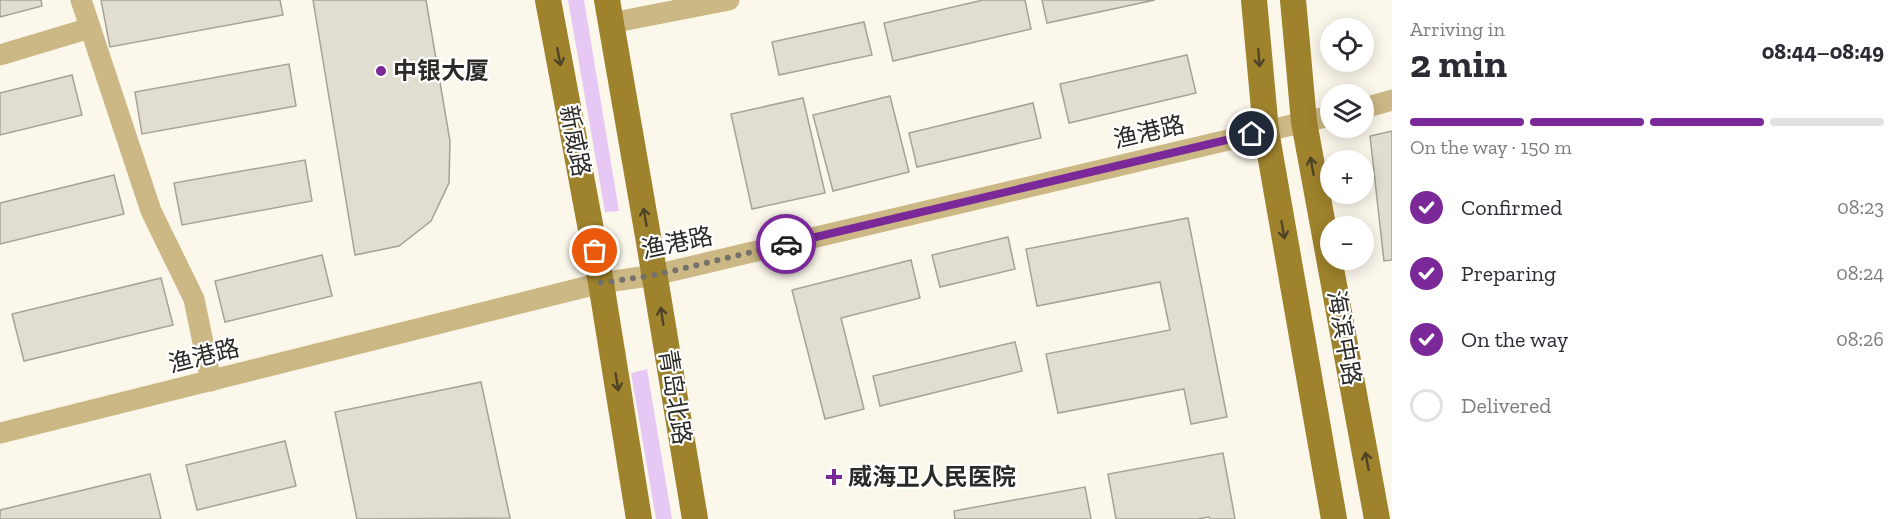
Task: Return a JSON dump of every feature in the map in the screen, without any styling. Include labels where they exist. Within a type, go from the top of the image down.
[{"type":"main road","name":"新威路","points":[[548,0],[601,283]]},
{"type":"main road","name":"海滨中路","points":[[1254,0],[1266,131],[1334,519]]},
{"type":"main road","name":"海滨中路","points":[[1293,0],[1304,122],[1377,519]]},
{"type":"main road","points":[[609,11],[655,275]]},
{"type":"main road","name":"青岛北路","points":[[655,275],[695,519]]},
{"type":"main road","points":[[601,283],[639,519]]},
{"type":"street","points":[[81,0],[151,211],[194,299],[211,381]]},
{"type":"street","points":[[609,11],[729,0]]},
{"type":"street","points":[[0,55],[90,28]]},
{"type":"street","points":[[1374,105],[1392,100]]},
{"type":"street","name":"渔港路","points":[[0,433],[601,283],[655,275],[1320,118]]},
{"type":"shaded area","points":[[568,0],[584,0],[619,211],[605,212]]},
{"type":"shaded area","points":[[647,369],[672,519],[656,519],[631,373]]},
{"type":"building","points":[[0,0],[41,0],[42,6],[0,17]]},
{"type":"building","points":[[101,0],[280,0],[283,15],[110,47]]},
{"type":"building","name":"中银大厦","points":[[313,0],[426,0],[450,141],[449,183],[431,221],[399,246],[355,255]]},
{"type":"building","points":[[983,0],[1025,0],[1031,29],[893,61],[884,23]]},
{"type":"building","points":[[1042,0],[1155,0],[1047,23]]},
{"type":"building","points":[[864,22],[872,55],[779,75],[772,42]]},
{"type":"building","points":[[1187,55],[1196,93],[1069,123],[1060,84]]},
{"type":"building","points":[[289,64],[296,106],[142,134],[135,92]]},
{"type":"building","points":[[72,75],[82,115],[0,135],[0,93]]},
{"type":"building","points":[[890,96],[909,172],[833,191],[813,115]]},
{"type":"building","points":[[803,98],[825,193],[752,209],[731,114]]},
{"type":"building","points":[[1033,103],[1041,138],[917,167],[909,133]]},
{"type":"building","points":[[1392,131],[1392,260],[1384,261],[1374,172],[1374,150],[1372,150],[1370,138],[1374,138],[1374,135]]},
{"type":"building","points":[[305,160],[312,201],[182,225],[174,183]]},
{"type":"building","points":[[114,175],[124,214],[0,244],[0,203]]},
{"type":"building","points":[[1188,218],[1227,417],[1191,424],[1184,389],[1058,413],[1046,354],[1170,330],[1160,282],[1037,306],[1026,249]]},
{"type":"building","points":[[1008,237],[1015,269],[940,287],[932,255]]},
{"type":"building","points":[[322,255],[332,296],[225,322],[215,281]]},
{"type":"building","points":[[911,260],[920,298],[841,318],[864,409],[825,419],[792,290]]},
{"type":"building","points":[[161,278],[173,325],[24,361],[12,314]]},
{"type":"building","points":[[1015,342],[1022,371],[880,406],[873,376]]},
{"type":"building","points":[[481,382],[510,518],[357,519],[335,412]]},
{"type":"building","points":[[285,441],[296,486],[197,510],[186,465]]},
{"type":"building","points":[[1223,453],[1235,519],[1210,519],[1209,517],[1116,519],[1108,474]]},
{"type":"building","points":[[150,474],[161,519],[0,519],[0,510]]},
{"type":"building","points":[[1085,487],[1091,519],[955,519],[954,511]]},
{"type":"way so far","points":[[595,251],[601,283],[655,275],[786,244]]},
{"type":"place","name":"中银大厦","points":[[381,71]]},
{"type":"place","name":"威海卫人民医院","points":[[834,477]]},
{"type":"route","points":[[786,244],[1252,134]]}]
